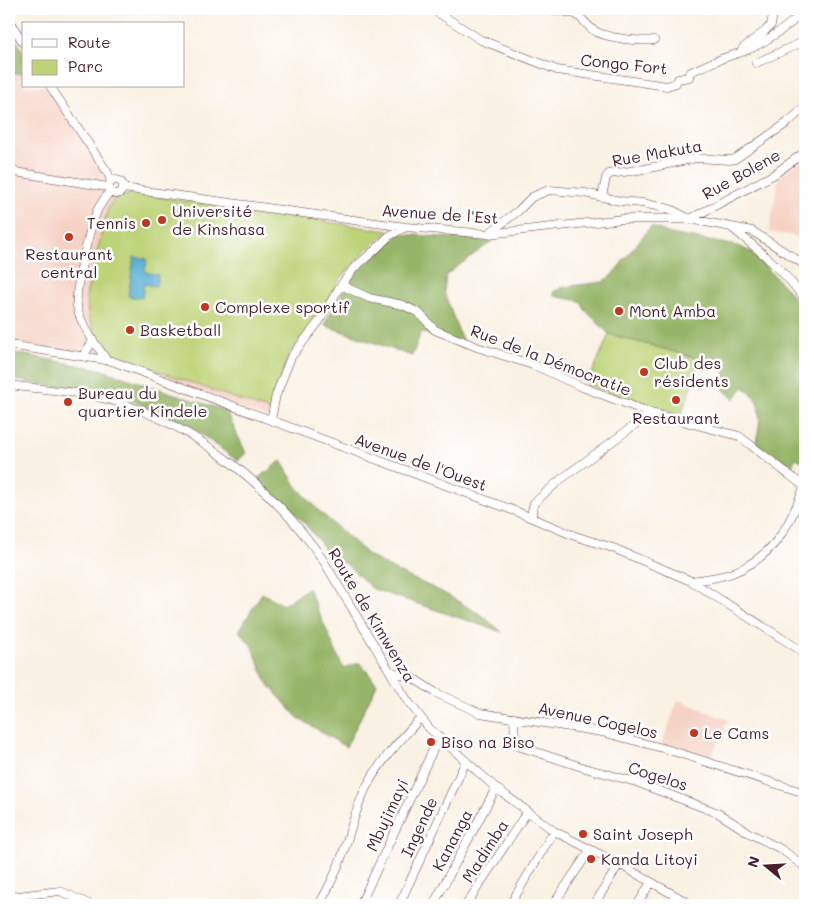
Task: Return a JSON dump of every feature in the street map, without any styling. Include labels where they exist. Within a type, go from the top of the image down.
[{"type":"street","name":"Congo Fort","points":[[432,9],[481,40],[558,70],[667,86],[676,83],[678,79],[689,77],[689,73],[698,68],[740,52],[790,25],[805,11]]},
{"type":"street","points":[[548,9],[574,14],[595,31],[607,35],[637,41],[654,40]]},
{"type":"street","points":[[740,52],[741,49],[771,25],[774,9]]},
{"type":"street","points":[[9,20],[22,41]]},
{"type":"street","points":[[756,63],[805,41]]},
{"type":"street","points":[[51,88],[108,173],[110,186],[97,211],[86,248],[78,286],[78,310],[93,341],[107,360]]},
{"type":"street","name":"Rue Makuta","points":[[602,196],[606,178],[610,174],[696,158],[735,159],[787,123],[805,107]]},
{"type":"street","name":"Rue Bolene","points":[[690,219],[774,175],[805,152]]},
{"type":"street","points":[[9,171],[110,186]]},
{"type":"street","name":"Avenue de l'Est","points":[[119,180],[123,188],[118,194],[114,194],[110,186],[119,180]]},
{"type":"street","name":"Avenue de l'Est","points":[[123,188],[406,227],[488,234],[623,219],[690,219],[755,232],[805,265]]},
{"type":"street","points":[[488,234],[532,197],[549,190],[642,203],[670,209],[690,219]]},
{"type":"street","points":[[730,226],[766,256],[802,292],[805,300]]},
{"type":"street","points":[[271,420],[276,395],[289,359],[318,323],[340,285],[362,259],[374,251],[389,236],[406,227]]},
{"type":"street","name":"Rue de la Démocratie","points":[[340,285],[369,298],[403,304],[419,312],[435,330],[477,347],[536,366],[582,388],[651,412],[739,436],[805,486]]},
{"type":"street","points":[[83,356],[93,341]]},
{"type":"street","name":"Avenue de l'Ouest","points":[[9,345],[107,360],[153,375],[575,536],[613,548],[691,581],[805,653]]},
{"type":"street","name":"Route de Kimwenza","points":[[9,385],[68,392],[115,401],[160,419],[197,439],[223,458],[275,502],[308,538],[324,560],[420,718],[439,737],[496,788],[554,831],[619,864],[688,904]]},
{"type":"street","points":[[532,518],[534,503],[560,480],[651,412]]},
{"type":"street","points":[[691,581],[732,573],[754,562],[772,547],[787,527],[798,506],[805,486]]},
{"type":"street","name":"Avenue Cogelos","points":[[390,671],[413,678],[436,693],[480,713],[602,732],[666,749],[805,793]]},
{"type":"street","points":[[319,905],[329,888],[343,853],[352,822],[368,784],[380,765],[420,718]]},
{"type":"street","name":"Cogelos","points":[[514,718],[515,741],[518,746],[529,751],[636,782],[718,813],[749,833],[781,849],[805,867]]},
{"type":"street","name":"Mbujimayi","points":[[360,905],[439,737]]},
{"type":"street","name":"Ingende","points":[[398,905],[466,761]]},
{"type":"street","name":"Kananga","points":[[433,905],[496,788]]},
{"type":"street","name":"Madimba","points":[[466,905],[527,812]]},
{"type":"street","points":[[510,905],[554,831]]},
{"type":"street","points":[[553,905],[590,850]]},
{"type":"street","points":[[594,905],[619,864]]},
{"type":"street","points":[[637,905],[651,882]]},
{"type":"street","points":[[9,897],[60,891],[88,904]]},
{"type":"shaded area","name":"Complexe sportif","points":[[9,30],[22,49],[22,88],[47,88],[105,173],[105,184],[109,193],[115,197],[132,193],[158,196],[389,231],[361,255],[340,279],[316,321],[289,353],[268,418],[111,359],[9,342]]},
{"type":"shaded area","points":[[805,159],[805,238],[769,232],[779,176]]},
{"type":"shaded area","name":"Le Cams","points":[[678,700],[728,720],[710,760],[661,746]]},
{"type":"green space","points":[[9,30],[22,49],[22,74],[9,72]]},
{"type":"green space","name":"Complexe sportif","points":[[132,193],[389,231],[361,255],[340,279],[316,321],[289,353],[270,411],[111,354],[99,341],[89,319],[86,296],[108,208],[115,197]]},
{"type":"green space","points":[[651,226],[670,234],[738,246],[751,252],[788,290],[805,315],[805,462],[795,458],[790,474],[754,447],[759,422],[759,410],[755,398],[743,387],[734,399],[723,389],[726,378],[723,368],[700,359],[609,334],[586,311],[580,301],[554,296],[553,292],[564,287],[603,282],[613,274]]},
{"type":"green space","points":[[400,234],[492,241],[446,275],[444,292],[465,348],[421,332],[412,356],[324,325],[355,274]]},
{"type":"green space","name":"Club des résidents","points":[[609,334],[700,359],[681,416],[587,385]]},
{"type":"green space","points":[[9,352],[99,369],[226,411],[246,453],[238,461],[191,427],[128,399],[9,379]]},
{"type":"green space","points":[[281,461],[297,487],[318,510],[368,555],[396,571],[442,592],[483,616],[502,632],[373,589],[344,562],[332,567],[323,546],[302,520],[257,479]]},
{"type":"green space","points":[[308,588],[343,668],[360,663],[377,684],[346,747],[297,717],[267,683],[252,646],[239,631],[262,593],[283,605]]},
{"type":"water","points":[[134,257],[147,259],[145,272],[158,275],[156,286],[144,284],[142,298],[128,296]]},
{"type":"place","name":"Université de Kinshasa","points":[[162,220]]},
{"type":"place","name":"Tennis","points":[[146,223]]},
{"type":"place","name":"Restaurant central","points":[[69,237]]},
{"type":"place","name":"Complexe sportif","points":[[205,307]]},
{"type":"place","name":"Mont Amba","points":[[619,311]]},
{"type":"place","name":"Basketball","points":[[130,330]]},
{"type":"place","name":"Club des résidents","points":[[644,372]]},
{"type":"place","name":"Restaurant","points":[[676,400]]},
{"type":"place","name":"Bureau du quartier Kindele","points":[[68,402]]},
{"type":"place","name":"Le Cams","points":[[694,733]]},
{"type":"place","name":"Biso na Biso","points":[[431,742]]},
{"type":"place","name":"Saint Joseph","points":[[583,834]]},
{"type":"place","name":"Kanda Litoyi","points":[[591,859]]}]
